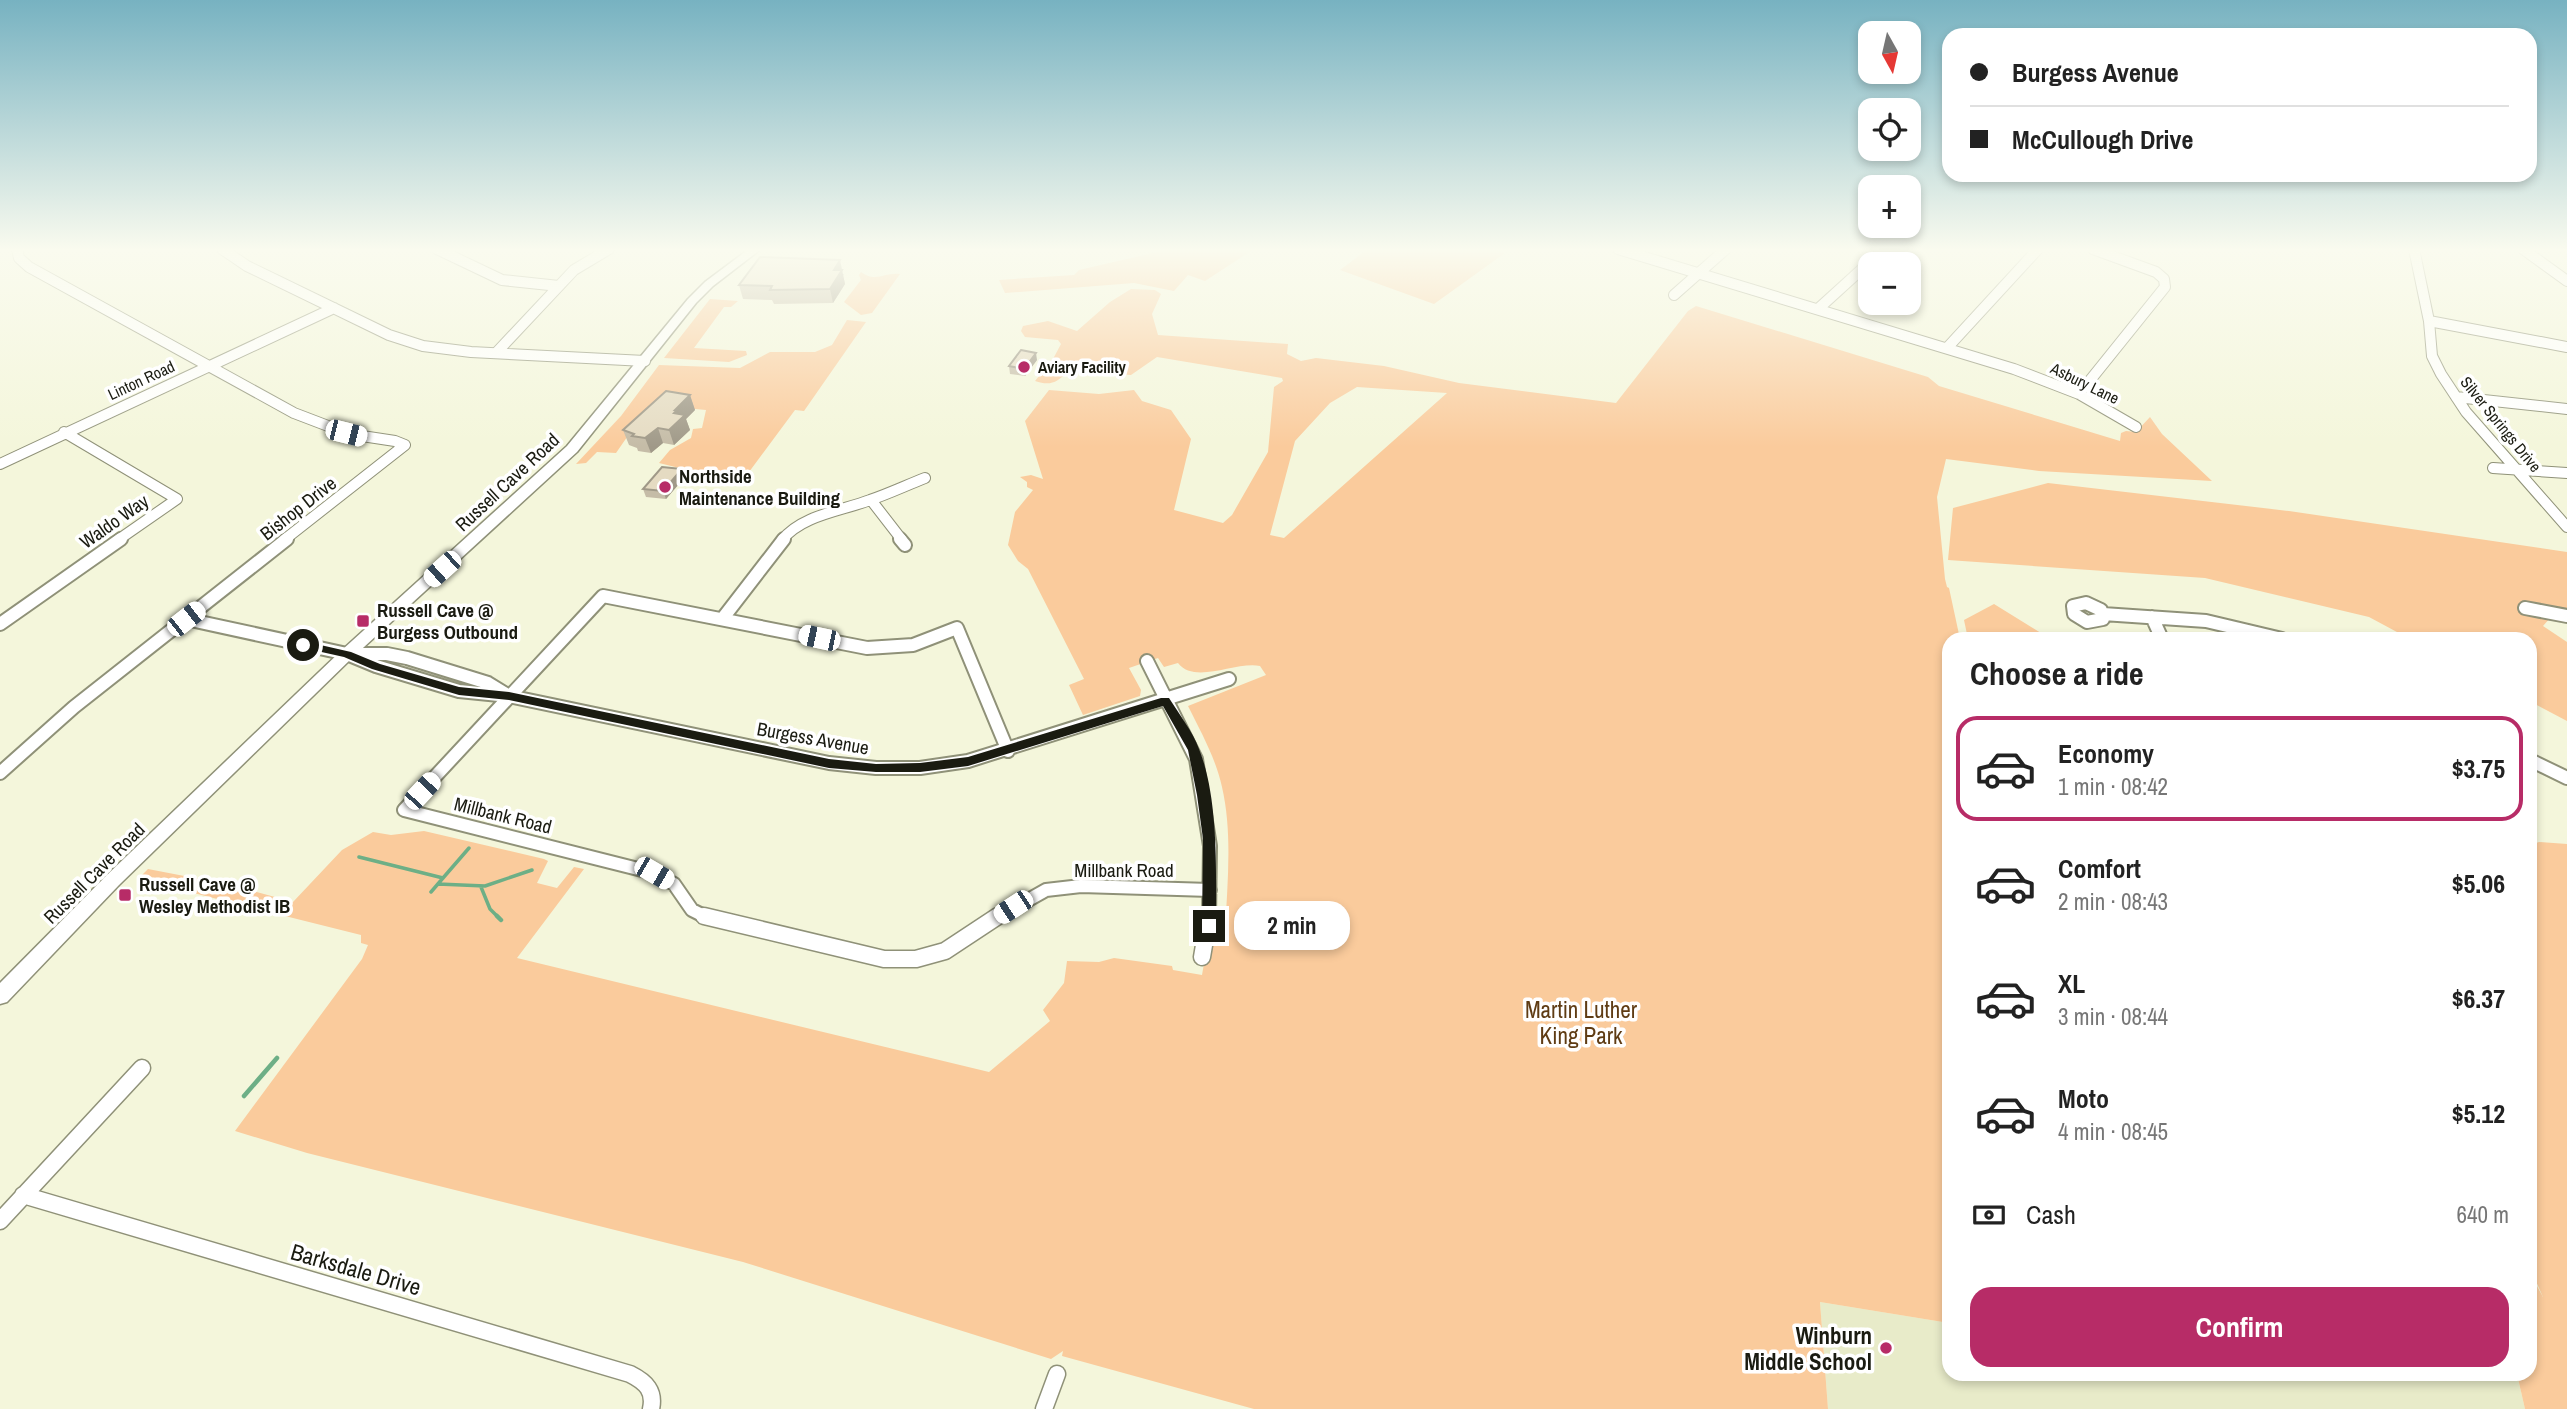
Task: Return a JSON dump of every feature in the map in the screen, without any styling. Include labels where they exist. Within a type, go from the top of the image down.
[{"type":"main road","name":"Russell Cave Road","points":[[0,996],[113,880],[347,654],[572,449],[682,315]]},
{"type":"street","name":"Bishop Drive","points":[[0,773],[74,707],[405,445],[400,441],[360,436],[320,425],[117,315]]},
{"type":"street","name":"Linton Road","points":[[0,464],[319,315]]},
{"type":"street","points":[[348,315],[389,335],[446,350],[645,361]]},
{"type":"street","points":[[496,353],[532,315]]},
{"type":"street","name":"Asbury Lane","points":[[1837,315],[2014,369],[2079,394],[2136,426]]},
{"type":"street","points":[[1947,348],[1978,315]]},
{"type":"street","points":[[2079,394],[2143,315]]},
{"type":"street","name":"Silver Springs Drive","points":[[2428,315],[2432,356],[2456,397],[2567,526]]},
{"type":"street","points":[[2429,321],[2567,347]]},
{"type":"street","points":[[2456,397],[2567,409]]},
{"type":"street","name":"Waldo Way","points":[[0,624],[177,499],[64,432]]},
{"type":"street","points":[[2493,468],[2567,473]]},
{"type":"street","points":[[723,618],[788,533],[810,520],[871,500],[925,478]]},
{"type":"street","points":[[871,500],[905,545]]},
{"type":"street","name":"Millbank Road","points":[[1008,751],[957,628],[913,645],[867,648],[603,596],[404,810],[654,873],[674,884],[692,910],[709,919],[884,959],[916,959],[945,951],[1013,907],[1046,891],[1081,886],[1210,890]]},
{"type":"street","points":[[2525,607],[2567,616]]},
{"type":"street","points":[[2103,614],[2226,624],[2256,632]]},
{"type":"street","points":[[2152,617],[2159,632]]},
{"type":"street","name":"Burgess Avenue","points":[[186,619],[347,654],[376,666],[459,691],[509,696],[829,763],[876,768],[920,768],[968,761],[1008,751],[1229,679]]},
{"type":"street","points":[[1147,662],[1165,701],[1194,750],[1209,839],[1209,926],[1202,957]]},
{"type":"street","points":[[2537,763],[2567,778]]},
{"type":"street","points":[[0,1221],[142,1068]]},
{"type":"street","name":"Barksdale Drive","points":[[23,1195],[630,1374],[649,1386],[653,1393],[651,1409]]},
{"type":"street","points":[[1044,1409],[1057,1374]]},
{"type":"shaded area","name":"Winburn Middle School","points":[[1820,1302],[1942,1322],[1942,1381],[2519,1381],[2525,1409],[1828,1409]]},
{"type":"green space","points":[[698,315],[718,315],[694,348],[746,351],[747,355],[729,362],[664,358]]},
{"type":"green space","name":"Martin Luther King Park","points":[[1095,315],[1152,315],[1158,335],[1288,344],[1287,354],[1301,361],[1316,358],[1384,366],[1459,383],[1616,403],[1685,315],[1725,315],[1928,377],[1939,386],[2120,441],[2121,433],[2136,432],[2150,417],[2162,434],[2212,481],[2039,471],[1946,459],[1937,497],[1945,579],[1958,632],[1942,632],[1942,1322],[1820,1302],[1828,1409],[1254,1409],[1062,1356],[1063,1351],[1051,1359],[743,1262],[307,1153],[235,1131],[362,959],[368,945],[361,943],[361,935],[138,879],[148,869],[231,885],[293,902],[342,850],[373,832],[391,835],[424,831],[544,859],[548,861],[537,883],[557,888],[574,867],[584,869],[517,958],[989,1072],[1050,1021],[1043,1010],[1064,983],[1067,961],[1099,962],[1114,958],[1172,966],[1173,970],[1202,975],[1209,935],[1225,934],[1227,823],[1216,766],[1188,706],[1266,675],[1260,666],[1250,665],[1195,672],[1178,663],[1164,667],[1158,658],[1129,668],[1141,690],[1140,696],[1083,715],[1069,685],[1084,679],[1028,569],[1018,561],[1008,545],[1015,512],[1033,490],[1027,487],[1027,482],[1020,477],[1031,475],[1043,479],[1025,421],[1049,390],[1099,394],[1134,390],[1142,401],[1171,410],[1191,439],[1174,510],[1223,523],[1232,515],[1268,452],[1274,387],[1283,381],[1282,378],[1157,357],[1131,375],[1114,374],[1114,362],[1092,361],[1078,364],[1052,383],[1035,381],[1061,344],[1058,340],[1025,337],[1021,331],[1023,326],[1048,321],[1077,331]],"holes":[[[1357,387],[1447,393],[1284,538],[1270,535],[1295,441],[1330,403]]]},
{"type":"green space","points":[[847,320],[866,322],[804,411],[795,410],[749,472],[740,477],[724,479],[659,463],[670,450],[691,438],[693,429],[702,428],[706,410],[685,408],[634,427],[616,453],[597,452],[586,463],[576,464],[621,416],[659,365],[740,368],[770,352],[815,352],[832,345]]},
{"type":"green space","points":[[2048,483],[2289,511],[2567,552],[2567,609],[2558,609],[2543,626],[2567,642],[2567,721],[2537,705],[2537,632],[2397,632],[2369,617],[2205,578],[1948,560],[1953,508]]},
{"type":"green space","points":[[1994,604],[2039,632],[1967,632],[1964,620]]},
{"type":"green space","points":[[2537,843],[2567,844],[2567,1409],[2525,1409],[2519,1381],[2537,1381],[2537,1286],[2543,1297],[2537,1284]]},
{"type":"building","points":[[1021,350],[1036,353],[1024,369],[1009,366]]},
{"type":"building","points":[[666,391],[690,395],[674,413],[685,415],[669,430],[658,428],[645,438],[632,436],[634,434],[623,430]]},
{"type":"building","points":[[662,467],[682,469],[663,491],[643,489]]},
{"type":"waterway","points":[[443,878],[469,848]]},
{"type":"waterway","points":[[359,857],[443,878]]},
{"type":"waterway","points":[[438,884],[485,886],[532,870]]},
{"type":"waterway","points":[[431,892],[443,878]]},
{"type":"waterway","points":[[481,887],[490,909],[501,920]]},
{"type":"waterway","points":[[244,1096],[277,1058]]},
{"type":"place","name":"Aviary Facility","points":[[1024,367]]},
{"type":"place","name":"Northside Maintenance Building","points":[[665,487]]},
{"type":"place","name":"Russell Cave @ Burgess Outbound","points":[[363,621]]},
{"type":"place","name":"Russell Cave @ Wesley Methodist IB","points":[[125,895]]},
{"type":"place","name":"Winburn Middle School","points":[[1886,1348]]},
{"type":"route","points":[[303,645],[347,654],[376,666],[459,691],[509,696],[829,763],[876,768],[920,768],[968,761],[1165,701],[1194,750],[1203,795],[1209,839],[1209,926]]}]
